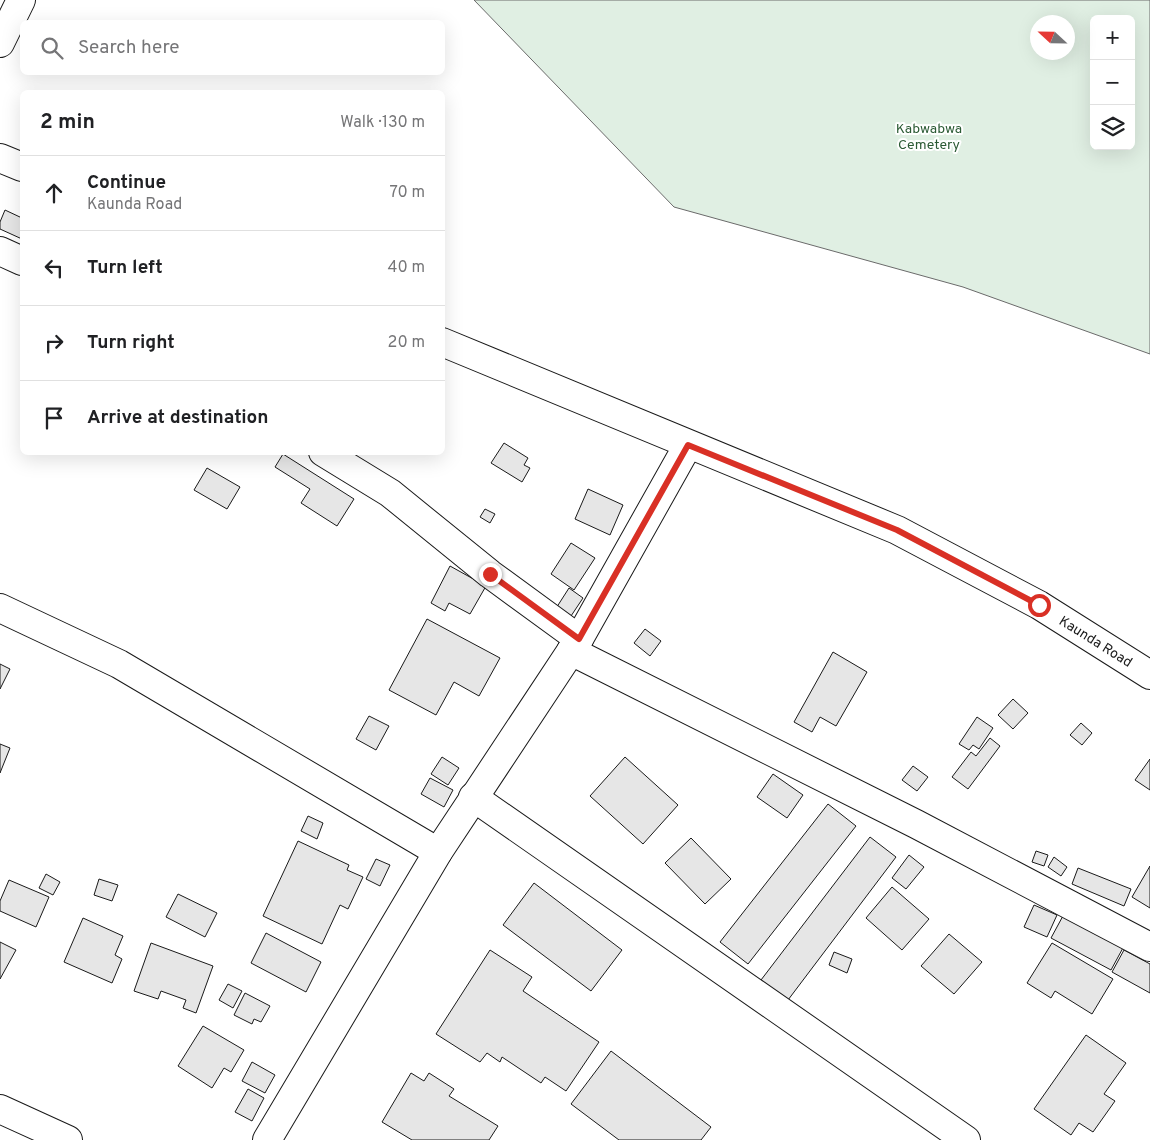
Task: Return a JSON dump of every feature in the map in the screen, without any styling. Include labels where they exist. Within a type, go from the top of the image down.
[{"type":"street","points":[[0,43],[21,0]]},
{"type":"street","points":[[0,158],[20,166]]},
{"type":"street","points":[[0,251],[20,260]]},
{"type":"street","name":"Kaunda Road","points":[[445,343],[897,530],[1039,605],[1150,675]]},
{"type":"street","points":[[267,1140],[438,852],[575,645],[688,445]]},
{"type":"street","points":[[328,455],[390,493],[575,645],[1150,947]]},
{"type":"street","points":[[0,608],[119,664],[438,852]]},
{"type":"street","points":[[473,798],[966,1140]]},
{"type":"street","points":[[0,1109],[68,1140]]},
{"type":"green space","name":"Kabwabwa Cemetery","points":[[474,0],[1150,0],[1150,354],[963,287],[674,207]]},
{"type":"building","points":[[5,210],[20,217],[20,238],[0,229],[0,222]]},
{"type":"building","points":[[504,443],[528,458],[524,465],[530,468],[522,482],[491,463]]},
{"type":"building","points":[[282,455],[285,455],[354,499],[337,526],[301,503],[310,489],[275,467]]},
{"type":"building","points":[[207,468],[240,487],[227,509],[194,490]]},
{"type":"building","points":[[588,489],[623,505],[610,535],[575,519]]},
{"type":"building","points":[[485,509],[495,514],[490,523],[480,517]]},
{"type":"building","points":[[571,543],[595,558],[574,590],[551,574]]},
{"type":"building","points":[[450,566],[486,586],[470,614],[449,603],[445,611],[431,603]]},
{"type":"building","points":[[569,588],[583,598],[567,622],[553,613]]},
{"type":"building","points":[[427,619],[500,658],[479,696],[454,682],[436,715],[389,690]]},
{"type":"building","points":[[645,629],[661,641],[650,656],[634,643]]},
{"type":"building","points":[[833,652],[867,672],[836,726],[820,717],[812,732],[794,722]]},
{"type":"building","points":[[0,664],[10,669],[0,689]]},
{"type":"building","points":[[1013,699],[1028,713],[1013,729],[998,715]]},
{"type":"building","points":[[369,716],[389,726],[376,750],[356,739]]},
{"type":"building","points":[[977,717],[993,728],[979,749],[973,745],[969,750],[959,744]]},
{"type":"building","points":[[1081,723],[1092,733],[1082,745],[1070,735]]},
{"type":"building","points":[[990,738],[1000,746],[968,789],[952,777],[971,752],[976,756]]},
{"type":"building","points":[[0,744],[10,748],[0,773]]},
{"type":"building","points":[[442,757],[459,768],[448,785],[431,774]]},
{"type":"building","points":[[625,757],[678,805],[643,844],[590,796]]},
{"type":"building","points":[[1150,759],[1150,790],[1135,780]]},
{"type":"building","points":[[913,766],[928,777],[917,791],[902,780]]},
{"type":"building","points":[[773,774],[803,795],[787,818],[757,797]]},
{"type":"building","points":[[430,778],[453,790],[444,807],[421,794]]},
{"type":"building","points":[[828,804],[856,826],[748,964],[720,942]]},
{"type":"building","points":[[308,816],[323,823],[317,839],[301,831]]},
{"type":"building","points":[[870,837],[896,857],[788,1000],[761,980]]},
{"type":"building","points":[[691,838],[731,879],[705,904],[665,863]]},
{"type":"building","points":[[298,841],[349,865],[347,870],[363,877],[348,909],[340,905],[322,944],[263,916]]},
{"type":"building","points":[[1036,851],[1048,855],[1044,866],[1032,862]]},
{"type":"building","points":[[909,855],[924,867],[906,889],[892,878]]},
{"type":"building","points":[[1054,857],[1067,867],[1061,876],[1048,867]]},
{"type":"building","points":[[376,859],[390,865],[380,886],[366,879]]},
{"type":"building","points":[[1150,866],[1150,908],[1132,897]]},
{"type":"building","points":[[1078,868],[1131,889],[1124,906],[1072,884]]},
{"type":"building","points":[[46,874],[60,882],[53,895],[39,888]]},
{"type":"building","points":[[99,879],[118,885],[112,901],[94,895]]},
{"type":"building","points":[[9,880],[49,897],[36,927],[0,911],[0,901]]},
{"type":"building","points":[[534,883],[622,950],[591,991],[503,925]]},
{"type":"building","points":[[892,887],[929,919],[902,950],[866,918]]},
{"type":"building","points":[[178,894],[217,913],[205,937],[166,917]]},
{"type":"building","points":[[1034,905],[1057,915],[1047,937],[1024,927]]},
{"type":"building","points":[[1064,914],[1124,946],[1111,970],[1051,938]]},
{"type":"building","points":[[83,918],[123,936],[115,955],[122,959],[112,983],[64,962]]},
{"type":"building","points":[[266,933],[321,962],[306,992],[251,963]]},
{"type":"building","points":[[949,934],[982,962],[954,994],[921,966]]},
{"type":"building","points":[[0,942],[16,950],[0,979]]},
{"type":"building","points":[[151,943],[213,966],[196,1013],[183,1008],[186,1000],[161,991],[158,999],[134,991]]},
{"type":"building","points":[[1052,943],[1113,979],[1092,1014],[1055,991],[1051,998],[1027,983]]},
{"type":"building","points":[[490,950],[532,977],[523,991],[599,1042],[566,1091],[545,1077],[541,1083],[502,1057],[500,1062],[487,1053],[480,1062],[436,1034]]},
{"type":"building","points":[[1124,950],[1150,964],[1150,993],[1112,972]]},
{"type":"building","points":[[834,952],[852,959],[847,973],[829,965]]},
{"type":"building","points":[[228,984],[242,991],[233,1008],[219,1000]]},
{"type":"building","points":[[245,993],[270,1006],[261,1022],[254,1019],[252,1024],[234,1015]]},
{"type":"building","points":[[203,1026],[244,1050],[231,1072],[224,1068],[212,1088],[178,1066]]},
{"type":"building","points":[[1086,1035],[1126,1063],[1104,1094],[1115,1101],[1093,1132],[1079,1123],[1071,1135],[1034,1109]]},
{"type":"building","points":[[611,1051],[711,1127],[701,1140],[619,1140],[571,1104]]},
{"type":"building","points":[[252,1062],[275,1075],[265,1093],[242,1081]]},
{"type":"building","points":[[411,1073],[424,1081],[429,1073],[454,1089],[449,1096],[498,1126],[489,1140],[412,1140],[382,1122]]},
{"type":"building","points":[[248,1089],[264,1098],[252,1121],[235,1112]]},
{"type":"route","points":[[490,574],[579,639],[688,445],[897,530],[1039,605]]}]
